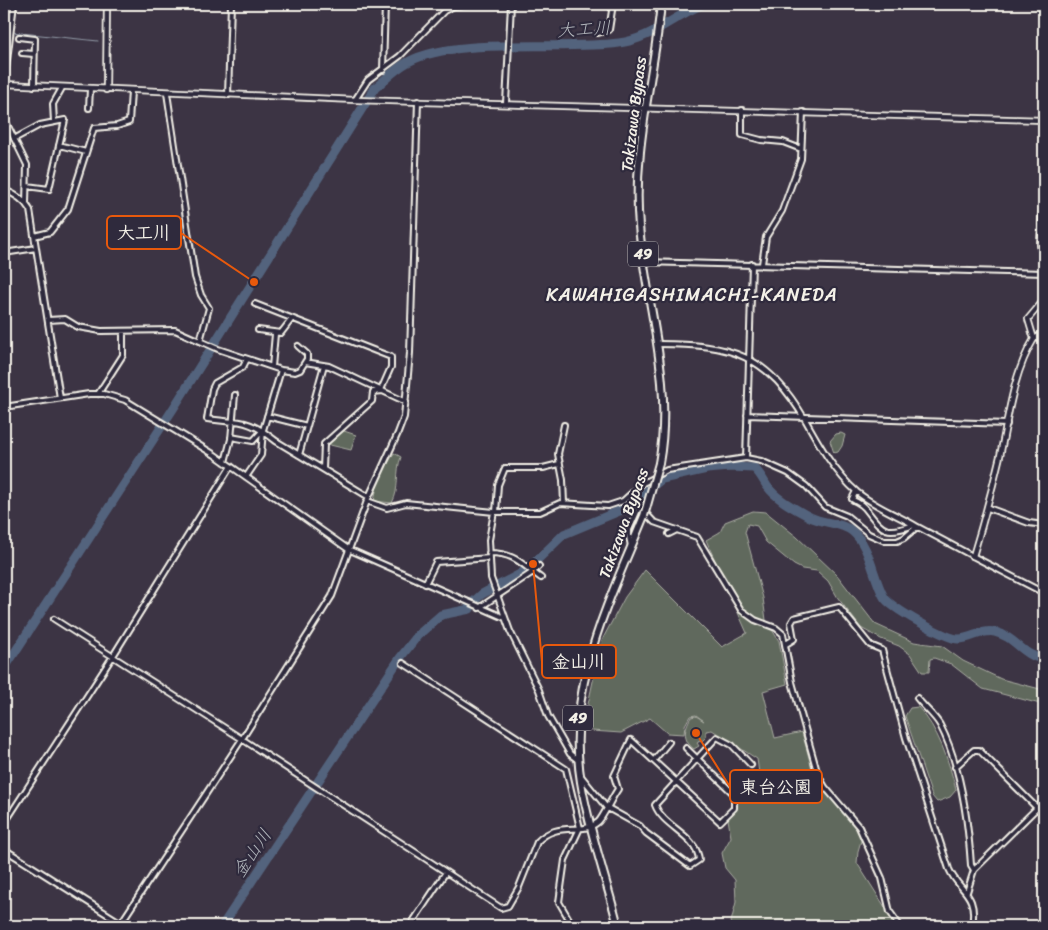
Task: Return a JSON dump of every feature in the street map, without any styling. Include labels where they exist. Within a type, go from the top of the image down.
[{"type":"highway","name":"Takizawa Bypass","points":[[618,926],[591,826],[580,774],[578,721],[588,661],[615,584],[644,516],[659,463],[664,413],[658,344],[638,227],[637,186],[661,4]]},
{"type":"street","points":[[14,4],[4,84],[4,118],[26,165],[26,203]]},
{"type":"street","points":[[106,90],[107,4]]},
{"type":"street","points":[[228,95],[231,4]]},
{"type":"street","points":[[382,70],[384,4]]},
{"type":"street","points":[[445,4],[449,8]]},
{"type":"street","points":[[355,100],[374,73],[382,70],[400,56],[430,24],[449,8],[471,4]]},
{"type":"street","points":[[506,103],[511,4]]},
{"type":"street","points":[[598,34],[609,30],[613,4]]},
{"type":"street","points":[[19,37],[35,39],[34,86]]},
{"type":"street","points":[[22,53],[34,54]]},
{"type":"street","points":[[4,84],[90,90],[355,100],[1044,120]]},
{"type":"street","points":[[54,122],[53,104],[62,88]]},
{"type":"street","points":[[89,108],[90,90]]},
{"type":"street","points":[[34,236],[50,232],[68,209],[96,126],[117,126],[129,122],[131,91]]},
{"type":"street","points":[[167,93],[195,277],[201,295],[209,308],[200,341]]},
{"type":"street","points":[[120,925],[242,739],[332,596],[368,499],[398,433],[406,402],[410,353],[418,101]]},
{"type":"street","points":[[742,110],[742,135],[756,140],[783,142],[801,149]]},
{"type":"street","points":[[762,264],[765,240],[782,211],[799,164],[803,112]]},
{"type":"street","points":[[14,139],[40,126],[65,120],[49,189],[27,186]]},
{"type":"street","points":[[59,145],[86,152]]},
{"type":"street","points":[[644,262],[762,264],[1044,274],[1040,252],[1043,233],[1044,177]]},
{"type":"street","points":[[4,190],[16,195],[26,203],[30,210],[60,398]]},
{"type":"street","points":[[4,253],[36,248]]},
{"type":"street","points":[[746,458],[752,264]]},
{"type":"street","points":[[1034,339],[1028,319],[1044,300]]},
{"type":"street","points":[[255,304],[291,320],[392,357],[391,367],[382,391]]},
{"type":"street","points":[[48,320],[65,318],[83,329],[122,331],[175,330],[247,359],[281,370],[298,372],[305,362],[307,354],[298,346]]},
{"type":"street","points":[[258,330],[275,334],[284,331],[291,320]]},
{"type":"street","points":[[98,394],[123,356],[122,331]]},
{"type":"street","points":[[973,556],[988,508],[1006,424],[1020,371],[1034,339],[1044,333]]},
{"type":"street","points":[[272,367],[275,334]]},
{"type":"street","points":[[658,344],[699,344],[727,350],[749,360],[769,373],[790,396],[822,451],[856,491],[915,526],[1044,593]]},
{"type":"street","points":[[247,359],[243,367],[215,384],[212,389],[207,419],[243,422],[263,430],[368,499],[387,508],[406,503],[495,512],[540,512],[554,504],[564,503],[608,506],[623,501],[643,483],[667,470],[746,458],[761,461],[788,473],[806,486],[825,507],[847,516],[869,534],[885,541],[897,542],[904,538],[915,526]]},
{"type":"street","points":[[305,362],[324,365],[406,402]]},
{"type":"street","points":[[299,455],[324,365]]},
{"type":"street","points":[[246,477],[261,456],[263,430],[281,370]]},
{"type":"street","points":[[323,469],[324,444],[372,401],[372,393],[382,391]]},
{"type":"street","points":[[4,407],[98,394],[125,400],[231,466],[348,549],[505,618]]},
{"type":"street","points":[[225,462],[231,438],[235,395]]},
{"type":"street","points":[[747,415],[1006,424]]},
{"type":"street","points":[[267,416],[306,426]]},
{"type":"street","points":[[564,425],[558,448],[563,480],[564,503]]},
{"type":"street","points":[[231,438],[253,441],[263,430]]},
{"type":"street","points":[[559,464],[543,468],[505,468],[498,485],[495,512],[490,530],[491,578],[505,618],[552,723],[570,754],[579,761]]},
{"type":"street","points":[[4,824],[113,656],[231,466]]},
{"type":"street","points":[[856,491],[852,499],[863,506],[880,527],[893,530],[915,526]]},
{"type":"street","points":[[632,494],[641,503],[640,506],[654,522],[694,535],[700,542],[734,603],[755,620],[779,630],[785,637],[792,682],[818,775],[825,787],[859,827],[882,878],[890,912],[900,926]]},
{"type":"street","points":[[632,546],[628,532],[640,506]]},
{"type":"street","points":[[988,508],[1029,523],[1044,525]]},
{"type":"street","points":[[669,534],[677,530]]},
{"type":"street","points":[[425,584],[433,563],[507,555],[520,560],[541,578]]},
{"type":"street","points":[[479,608],[496,594],[533,572],[538,566]]},
{"type":"street","points":[[786,644],[794,639],[791,623],[794,618],[839,607],[870,645],[882,650],[906,738],[949,869],[952,876],[967,892],[973,910],[972,926]]},
{"type":"street","points":[[54,619],[501,908],[505,908],[520,887],[537,842],[541,838],[558,830],[591,826],[602,818],[606,807],[618,789],[614,776],[631,740],[654,760],[675,783],[720,822],[734,808],[734,794],[686,748]]},
{"type":"street","points":[[403,663],[566,769],[580,828],[565,860],[559,902],[574,926]]},
{"type":"street","points":[[917,698],[940,724],[968,815],[971,865],[974,870]]},
{"type":"street","points":[[580,774],[606,807],[640,826],[654,840],[690,866],[693,866],[699,860],[695,847],[662,816],[655,805],[717,737],[732,745],[751,765]]},
{"type":"street","points":[[654,760],[669,742]]},
{"type":"street","points":[[954,767],[974,750],[979,750],[1044,815]]},
{"type":"street","points":[[967,892],[974,870],[1044,801]]},
{"type":"street","points":[[4,849],[120,925],[126,926]]},
{"type":"street","points":[[410,926],[446,872]]},
{"type":"green space","points":[[341,430],[356,435],[351,450],[326,444]]},
{"type":"green space","points":[[841,433],[845,435],[842,446],[838,452],[834,453],[830,441],[836,434]]},
{"type":"green space","points":[[394,453],[401,457],[397,486],[392,503],[374,501],[378,481]]},
{"type":"green space","points":[[753,511],[766,512],[797,537],[837,575],[875,624],[914,642],[942,646],[963,661],[1001,679],[1044,690],[1044,705],[983,689],[951,664],[934,658],[930,659],[929,672],[922,672],[910,654],[899,646],[861,628],[838,598],[828,581],[817,571],[802,569],[794,565],[766,542],[757,526],[748,524],[745,532],[763,598],[766,620],[779,641],[787,684],[763,691],[775,738],[802,732],[812,769],[842,811],[863,834],[857,863],[897,926],[730,926],[736,902],[735,880],[725,868],[722,853],[731,837],[728,819],[736,808],[741,788],[759,773],[757,759],[712,730],[706,731],[706,737],[702,741],[699,740],[697,743],[699,746],[694,749],[687,742],[685,734],[691,717],[696,716],[704,721],[696,715],[690,716],[685,725],[684,734],[667,733],[650,718],[621,733],[592,731],[585,718],[602,640],[625,597],[645,570],[722,647],[747,633],[706,540],[720,532],[725,522]]},
{"type":"green space","points":[[918,707],[937,735],[950,768],[956,790],[950,797],[937,802],[932,796],[905,716],[910,708]]},
{"type":"waterway","name":"大工川","points":[[4,669],[173,409],[375,88],[403,65],[429,54],[453,49],[481,47],[596,45],[631,41],[704,4]]},
{"type":"waterway","points":[[4,29],[8,31]]},
{"type":"waterway","points":[[12,32],[98,41]]},
{"type":"waterway","name":"金山川","points":[[222,926],[400,658],[418,635],[441,615],[470,609],[473,602],[482,594],[520,574],[564,534],[624,509],[662,479],[707,469],[730,467],[754,468],[771,491],[787,504],[810,517],[844,526],[853,532],[863,545],[884,597],[896,608],[932,629],[953,638],[963,639],[990,631],[1002,634],[1030,654],[1044,659]]},
{"type":"place","name":"大工川","points":[[254,282]]},
{"type":"place","name":"金山川","points":[[533,564]]},
{"type":"place","name":"東台公園","points":[[696,733]]},
{"type":"district","name":"KAWAHIGASHIMACHI-KANEDA","points":[[692,294]]}]
